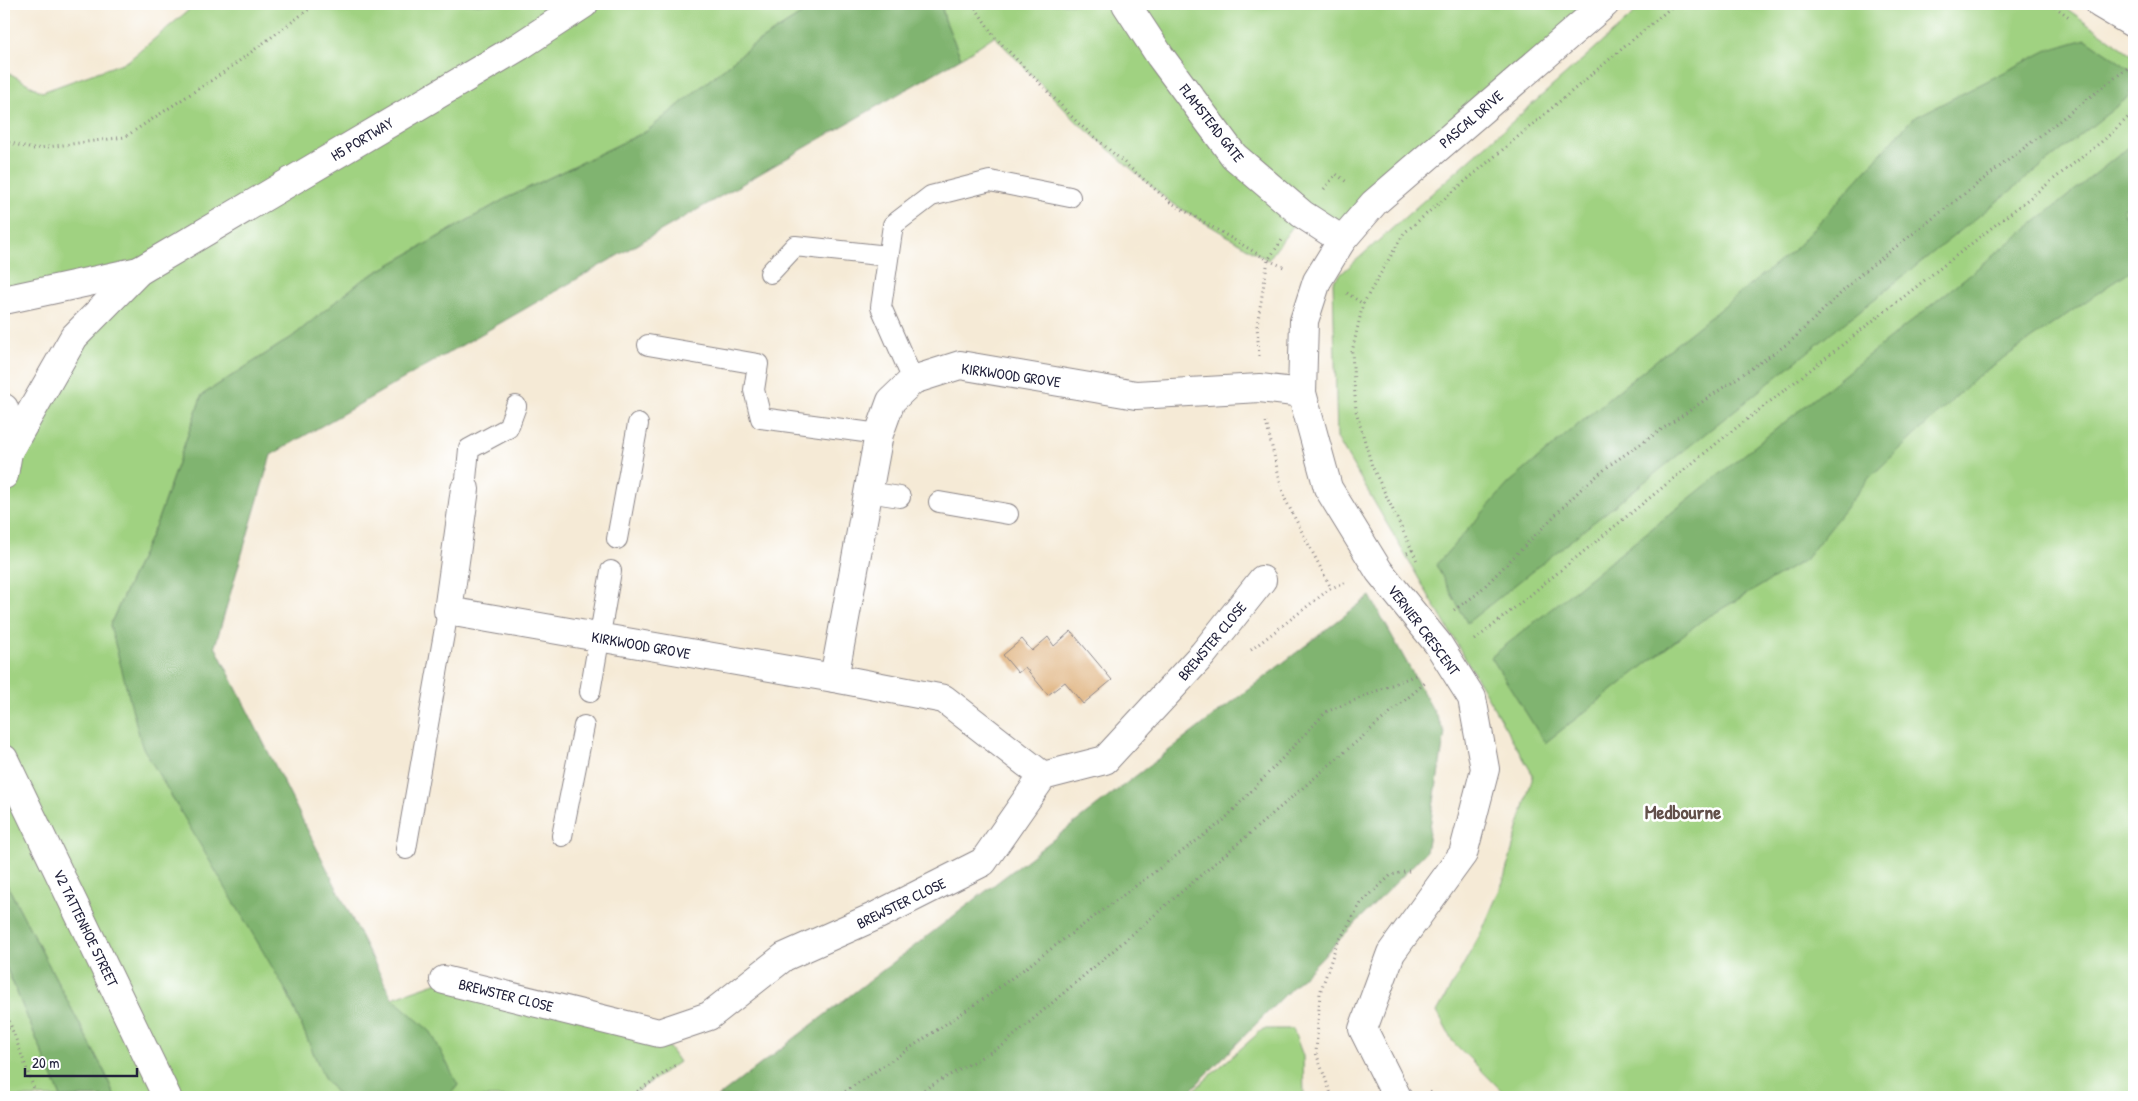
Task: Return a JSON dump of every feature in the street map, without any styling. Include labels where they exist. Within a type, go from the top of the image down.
[{"type":"street","name":"H5 PORTWAY","points":[[6,464],[74,337],[138,271],[520,46],[584,4]]},
{"type":"street","name":"FLAMSTEAD GATE","points":[[1126,4],[1160,56],[1234,156],[1302,214],[1342,240]]},
{"type":"street","name":"PASCAL DRIVE","points":[[1342,240],[1374,203],[1605,4]]},
{"type":"street","points":[[2100,4],[2134,24]]},
{"type":"street","name":"VERNIER CRESCENT","points":[[1342,240],[1317,281],[1304,321],[1302,393],[1328,488],[1379,571],[1443,653],[1472,698],[1485,769],[1463,854],[1391,953],[1363,1029],[1397,1097]]},
{"type":"street","name":"H5 PORTWAY","points":[[4,300],[138,271]]},
{"type":"street","name":"KIRKWOOD GROVE","points":[[834,678],[879,434],[891,401],[913,380],[960,365],[1136,395],[1260,388],[1302,393]]},
{"type":"street","points":[[4,408],[6,464]]},
{"type":"street","points":[[448,611],[465,489]]},
{"type":"street","name":"BREWSTER CLOSE","points":[[444,980],[659,1033],[709,1016],[784,957],[878,915],[983,862],[1043,776],[1105,760],[1203,654],[1262,580]]},
{"type":"street","name":"KIRKWOOD GROVE","points":[[448,611],[944,699],[1043,776]]},
{"type":"street","name":"V2 TATTENHOE STREET","points":[[4,759],[167,1097]]},
{"type":"lane","points":[[913,380],[881,307],[893,225],[931,196],[990,181],[1070,197]]},
{"type":"lane","points":[[770,272],[795,246],[888,256]]},
{"type":"lane","points":[[648,345],[758,364],[754,390],[761,418],[879,434]]},
{"type":"lane","points":[[465,489],[469,449],[508,428],[516,406]]},
{"type":"lane","points":[[617,539],[638,424]]},
{"type":"lane","points":[[868,492],[900,497]]},
{"type":"lane","points":[[939,502],[1008,514]]},
{"type":"lane","points":[[590,692],[611,572]]},
{"type":"lane","points":[[406,849],[448,611]]},
{"type":"lane","points":[[562,836],[584,726]]},
{"type":"path","points":[[4,141],[32,149],[125,137],[227,70],[316,4]]},
{"type":"path","points":[[973,4],[994,36],[1077,122],[1170,202],[1268,260],[1338,288],[1363,304],[1404,233],[1675,4]]},
{"type":"path","points":[[837,1097],[989,995],[1223,821],[1326,712],[1427,670],[1443,653],[1448,614],[1477,594],[1580,490],[1611,464],[1790,342],[1862,273],[2134,63]]},
{"type":"path","points":[[911,1097],[1003,1046],[1443,653],[1730,433],[2105,139],[2134,112]]},
{"type":"path","points":[[4,1007],[37,1097]]},
{"type":"path","points":[[4,1031],[12,1026]]},
{"type":"green space","points":[[196,4],[818,4],[750,47],[647,131],[503,200],[361,281],[292,337],[202,395],[157,522],[110,625],[288,994],[325,1080],[340,1097],[115,1097],[105,1073],[4,879],[4,475],[8,452],[138,272],[4,300],[4,70],[42,92],[128,61]]},
{"type":"green space","points":[[818,4],[941,4],[945,20],[961,58],[271,455],[215,646],[392,998],[431,1032],[458,1085],[448,1097],[340,1097],[325,1080],[288,994],[142,746],[110,625],[157,522],[202,395],[292,337],[361,281],[503,200],[647,131],[750,47]]},
{"type":"green space","points":[[941,4],[1605,4],[1342,240],[1302,214],[1268,260],[1170,202],[1077,122],[994,36],[961,58],[945,20]]},
{"type":"green space","points":[[1645,4],[2060,4],[2134,56],[2134,1097],[1508,1097],[1453,1042],[1437,1012],[1481,933],[1503,882],[1533,775],[1337,438],[1333,281]]},
{"type":"green space","points":[[2086,39],[2134,72],[2134,86],[2126,99],[1467,623],[1436,565],[1509,483],[1619,390],[1795,249],[1912,119],[2048,50]]},
{"type":"green space","points":[[2134,143],[2134,203],[2123,210],[2134,234],[2134,268],[1978,376],[1869,478],[1805,560],[1701,621],[1545,743],[1491,657]]},
{"type":"green space","points":[[1370,596],[1445,732],[1426,852],[1184,1097],[718,1097]]},
{"type":"green space","points":[[4,879],[105,1073],[115,1097],[61,1097],[4,962]]},
{"type":"green space","points":[[4,962],[61,1097],[6,1097],[4,1093]]},
{"type":"green space","points":[[444,980],[659,1033],[679,1062],[629,1097],[448,1097],[458,1085],[392,998]]},
{"type":"green space","points":[[1263,1029],[1293,1029],[1303,1056],[1304,1097],[1186,1097]]},
{"type":"building","points":[[1071,631],[1112,680],[1083,704],[1065,682],[1048,695],[1025,667],[1018,673],[1003,655],[1022,639],[1032,651],[1048,637],[1054,646]]},
{"type":"district","name":"Medbourne","points":[[1683,811]]}]
